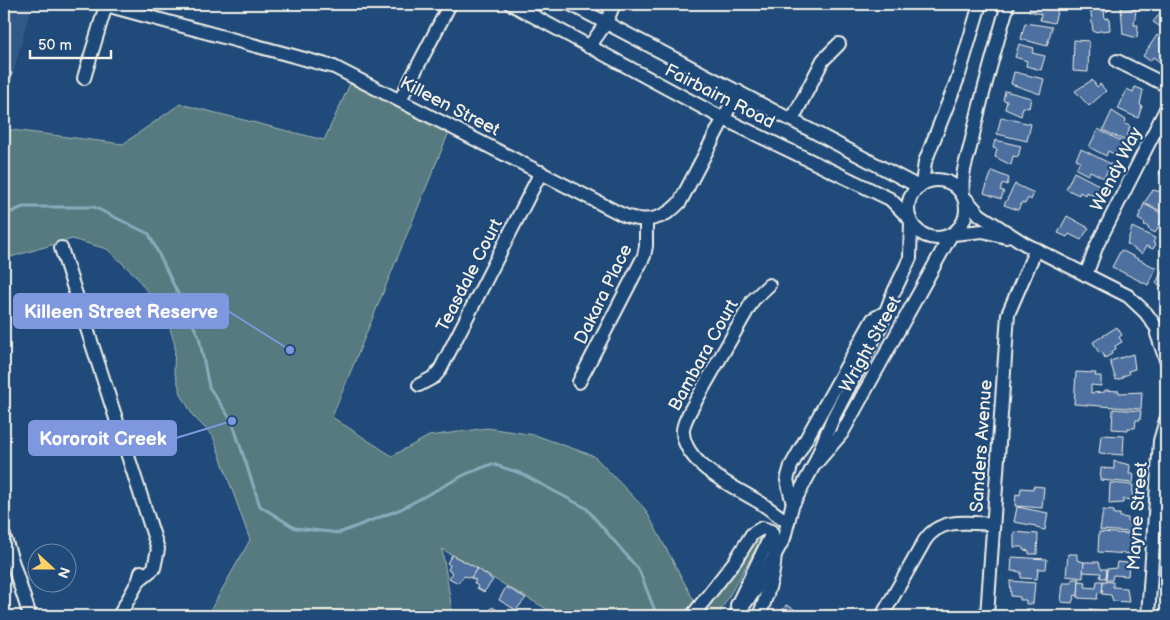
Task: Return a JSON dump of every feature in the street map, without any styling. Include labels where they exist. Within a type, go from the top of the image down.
[{"type":"street","points":[[84,78],[104,4]]},
{"type":"street","name":"Killeen Street","points":[[104,4],[334,67],[621,214],[646,220]]},
{"type":"street","points":[[400,100],[450,4]]},
{"type":"street","name":"Fairbairn Road","points":[[511,4],[724,118],[890,198],[911,221]]},
{"type":"street","name":"Fairbairn Road","points":[[570,4],[920,185]]},
{"type":"street","points":[[602,20],[606,4]]},
{"type":"street","points":[[589,47],[602,20],[614,4]]},
{"type":"street","points":[[980,4],[958,78],[925,162],[920,185],[909,204],[911,221],[916,229],[926,236],[939,238],[952,234],[983,231],[1034,248]]},
{"type":"street","points":[[952,234],[965,218],[963,167],[970,149],[981,97],[1008,4]]},
{"type":"street","points":[[792,120],[823,60],[839,44]]},
{"type":"street","points":[[1118,61],[1166,85]]},
{"type":"street","points":[[646,220],[665,214],[680,202],[738,91]]},
{"type":"street","name":"Wendy Way","points":[[1082,273],[1166,108]]},
{"type":"street","name":"Teasdale Court","points":[[419,385],[434,377],[440,370],[540,172]]},
{"type":"street","points":[[920,185],[933,180],[945,180],[956,186],[980,215],[1034,248],[1128,296],[1138,304],[1166,341]]},
{"type":"street","name":"Dakara Place","points":[[579,382],[644,256],[646,220]]},
{"type":"street","name":"Wright Street","points":[[734,616],[772,532],[784,520],[814,466],[830,425],[886,312],[910,258],[911,221]]},
{"type":"street","name":"Wright Street","points":[[814,466],[842,433],[952,234]]},
{"type":"street","points":[[61,248],[154,535],[153,549],[139,580],[119,616]]},
{"type":"street","name":"Sanders Avenue","points":[[986,616],[1008,314],[1034,248]]},
{"type":"street","name":"Bambara Court","points":[[769,285],[753,300],[690,411],[682,430],[690,452],[713,476],[760,502],[784,520]]},
{"type":"street","name":"Wright Street","points":[[792,505],[787,480],[791,466],[873,319],[886,312]]},
{"type":"street","points":[[1152,322],[1166,333]]},
{"type":"street","points":[[1152,322],[1166,360]]},
{"type":"street","name":"Mayne Street","points":[[1148,616],[1160,441],[1166,420]]},
{"type":"street","name":"Bambara Court","points":[[760,502],[792,505]]},
{"type":"street","name":"Wright Street","points":[[734,616],[757,588],[784,538],[784,520]]},
{"type":"street","points":[[882,616],[925,540],[934,529],[950,523],[993,524]]},
{"type":"street","points":[[692,616],[735,561],[752,534],[762,528],[772,532],[773,558]]},
{"type":"street","points":[[4,536],[30,616]]},
{"type":"street","name":"Wright Street","points":[[760,616],[770,585],[773,558]]},
{"type":"shaded area","points":[[4,4],[32,4],[4,107]]},
{"type":"green space","points":[[350,84],[451,127],[332,417],[392,456],[429,436],[487,428],[535,435],[594,456],[645,509],[700,612],[758,536],[760,541],[718,616],[559,616],[442,549],[453,616],[207,616],[250,540],[213,436],[193,416],[181,394],[174,370],[175,345],[167,319],[136,276],[107,249],[72,239],[4,259],[4,129],[123,144],[180,104],[324,140]]},
{"type":"building","points":[[4,4],[11,4],[8,18],[4,23]]},
{"type":"building","points":[[1030,4],[1048,4],[1047,6],[1058,9],[1054,23],[1040,20],[1041,14],[1029,11]]},
{"type":"building","points":[[1090,4],[1108,4],[1108,11],[1104,11],[1105,19],[1109,18],[1110,30],[1093,32]]},
{"type":"building","points":[[1166,6],[1166,29],[1165,30],[1153,22]]},
{"type":"building","points":[[1121,7],[1136,9],[1134,25],[1138,25],[1137,38],[1123,34]]},
{"type":"building","points":[[1025,23],[1052,27],[1047,46],[1021,39]]},
{"type":"building","points":[[1157,35],[1166,42],[1166,58],[1163,57],[1160,62],[1153,57],[1150,61],[1143,56]]},
{"type":"building","points":[[1074,40],[1089,41],[1088,72],[1073,71]]},
{"type":"building","points":[[1019,44],[1034,48],[1032,53],[1045,56],[1041,70],[1026,66],[1027,61],[1015,57]]},
{"type":"building","points":[[4,70],[12,73],[10,81],[4,80]]},
{"type":"building","points":[[1014,72],[1044,79],[1040,94],[1011,84]]},
{"type":"building","points":[[1092,80],[1097,87],[1100,84],[1106,91],[1089,106],[1075,91]]},
{"type":"building","points":[[1135,87],[1143,90],[1140,105],[1142,106],[1138,118],[1118,109],[1127,89],[1133,92]]},
{"type":"building","points":[[1005,91],[1031,98],[1029,108],[1023,107],[1021,116],[1005,109],[1007,101],[1003,100]]},
{"type":"building","points":[[1112,111],[1126,120],[1125,124],[1130,126],[1126,141],[1103,130]]},
{"type":"building","points":[[1001,117],[1031,124],[1027,141],[997,134]]},
{"type":"building","points":[[1098,129],[1123,142],[1116,155],[1108,151],[1106,156],[1089,147]]},
{"type":"building","points":[[995,140],[1021,146],[1018,157],[1013,156],[1011,165],[995,157],[997,149],[993,148]]},
{"type":"building","points":[[1081,149],[1111,164],[1104,178],[1090,171],[1088,175],[1076,169],[1080,161],[1076,159]]},
{"type":"building","points":[[1166,160],[1166,178],[1159,174]]},
{"type":"building","points":[[992,171],[1009,178],[1007,185],[1003,183],[1000,190],[1004,191],[1001,199],[984,193]]},
{"type":"building","points":[[1074,172],[1101,186],[1096,197],[1086,192],[1085,195],[1080,192],[1079,195],[1066,189]]},
{"type":"building","points":[[1015,184],[1034,193],[1031,200],[1028,198],[1025,204],[1022,202],[1018,210],[1004,205]]},
{"type":"building","points":[[1153,190],[1166,193],[1165,213],[1144,203]]},
{"type":"building","points":[[1144,204],[1165,215],[1155,233],[1138,219]]},
{"type":"building","points":[[1067,216],[1089,228],[1081,240],[1069,234],[1067,237],[1058,233]]},
{"type":"building","points":[[1132,227],[1155,238],[1153,243],[1156,244],[1153,249],[1146,246],[1142,254],[1127,244]]},
{"type":"building","points":[[1121,250],[1156,268],[1148,285],[1112,267]]},
{"type":"building","points":[[1166,263],[1166,288],[1156,283]]},
{"type":"building","points":[[1117,327],[1122,335],[1119,337],[1122,342],[1115,346],[1116,349],[1111,352],[1112,354],[1105,358],[1102,352],[1099,353],[1093,342]]},
{"type":"building","points":[[1133,354],[1135,369],[1128,371],[1129,374],[1123,376],[1123,378],[1116,380],[1110,361]]},
{"type":"building","points":[[1076,372],[1096,373],[1095,376],[1101,376],[1101,386],[1091,385],[1091,393],[1105,392],[1105,390],[1119,391],[1119,393],[1142,392],[1141,409],[1074,404]]},
{"type":"building","points":[[1113,409],[1141,411],[1140,420],[1136,420],[1135,428],[1128,428],[1128,430],[1112,429]]},
{"type":"building","points":[[1101,435],[1124,436],[1123,455],[1099,453]]},
{"type":"building","points":[[1114,461],[1130,465],[1129,474],[1134,474],[1133,483],[1100,480],[1101,468],[1114,469]]},
{"type":"building","points":[[1110,483],[1133,485],[1132,500],[1123,499],[1123,503],[1109,504]]},
{"type":"building","points":[[1033,486],[1044,487],[1042,508],[1015,506],[1016,494],[1020,495],[1021,488],[1033,489]]},
{"type":"building","points":[[1017,507],[1048,513],[1045,530],[1036,528],[1036,526],[1014,522]]},
{"type":"building","points":[[1103,510],[1114,511],[1114,514],[1120,514],[1120,517],[1128,518],[1128,522],[1131,523],[1130,532],[1100,530]]},
{"type":"building","points":[[1014,532],[1038,534],[1037,554],[1029,554],[1029,551],[1023,550],[1023,547],[1014,547]]},
{"type":"building","points":[[1099,532],[1131,534],[1130,554],[1098,552]]},
{"type":"building","points":[[1068,554],[1077,554],[1077,560],[1084,562],[1083,578],[1066,576]]},
{"type":"building","points":[[452,555],[477,568],[471,578],[464,576],[458,583],[449,578],[453,573],[448,570],[450,565],[447,563]]},
{"type":"building","points":[[1012,557],[1047,559],[1046,569],[1038,569],[1037,579],[1021,578],[1021,572],[1011,571]]},
{"type":"building","points":[[1084,562],[1099,562],[1101,569],[1107,569],[1106,578],[1100,578],[1101,573],[1083,572]]},
{"type":"building","points":[[1117,562],[1129,563],[1128,576],[1113,575],[1112,580],[1106,580],[1107,569],[1116,568]]},
{"type":"building","points":[[477,568],[493,580],[484,592],[477,588],[478,586],[474,583],[476,580],[471,578]]},
{"type":"building","points":[[1072,579],[1079,579],[1078,596],[1075,595],[1072,603],[1061,602],[1063,583],[1072,583]]},
{"type":"building","points":[[1010,581],[1035,583],[1033,604],[1026,604],[1026,600],[1020,600],[1020,597],[1011,596]]},
{"type":"building","points":[[1079,581],[1086,582],[1085,587],[1096,588],[1097,581],[1103,581],[1102,593],[1098,592],[1097,599],[1078,598]]},
{"type":"building","points":[[1103,581],[1113,582],[1113,587],[1127,588],[1129,602],[1113,601],[1111,595],[1102,594]]},
{"type":"building","points":[[506,587],[526,598],[516,610],[499,600]]},
{"type":"building","points":[[786,605],[807,616],[779,616]]},
{"type":"building","points":[[492,607],[508,616],[486,616]]},
{"type":"building","points":[[1025,609],[1033,609],[1033,616],[1010,616],[1010,614],[1019,615],[1019,612],[1025,612]]},
{"type":"building","points":[[1090,609],[1105,611],[1104,615],[1112,616],[1089,616]]},
{"type":"building","points":[[1112,612],[1122,613],[1122,616],[1112,616]]},
{"type":"waterway","points":[[4,215],[23,207],[94,207],[149,234],[199,337],[209,387],[232,421],[260,506],[295,528],[339,533],[401,509],[466,474],[492,464],[520,473],[586,508],[639,570],[657,616]]},
{"type":"place","name":"Killeen Street Reserve","points":[[290,350]]},
{"type":"place","name":"Kororoit Creek","points":[[232,421]]}]
